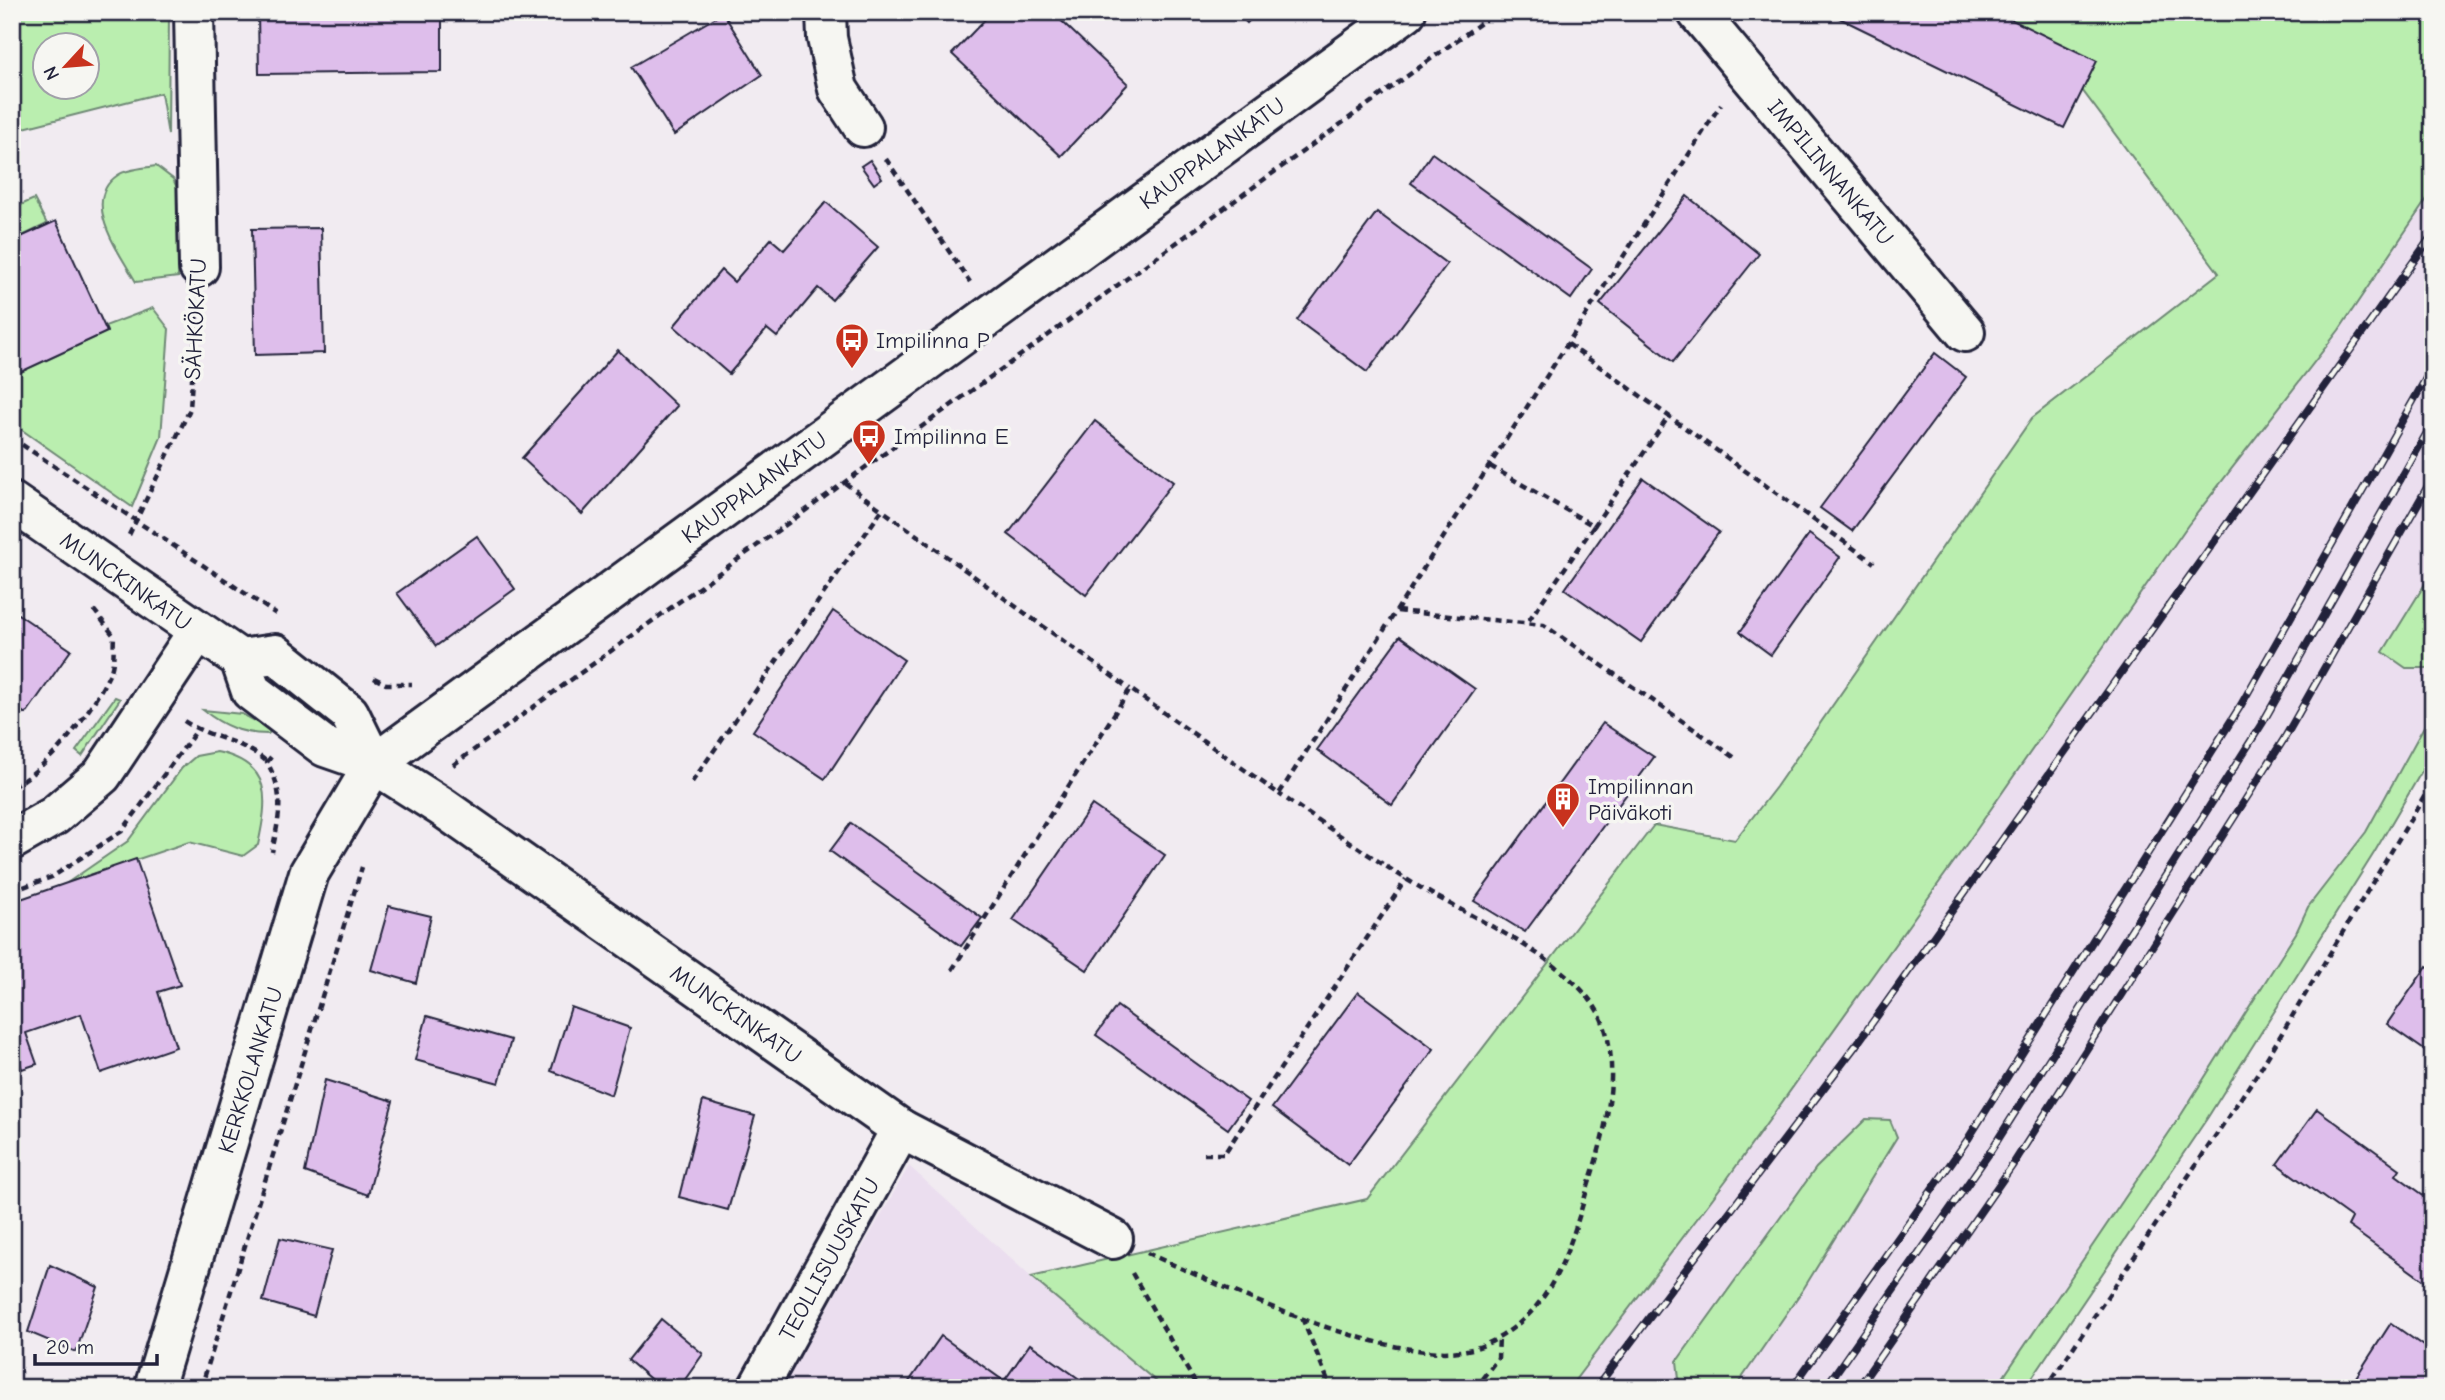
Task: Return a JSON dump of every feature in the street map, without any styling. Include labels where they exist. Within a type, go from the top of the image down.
[{"type":"main road","name":"SÄHKÖKATU","points":[[194,12],[199,267]]},
{"type":"main road","points":[[826,12],[827,38],[838,89],[863,127]]},
{"type":"main road","name":"KAUPPALANKATU","points":[[374,764],[443,711],[1406,12]]},
{"type":"main road","name":"IMPILINNANKATU","points":[[1697,12],[1965,332]]},
{"type":"main road","name":"MUNCKINKATU","points":[[12,502],[240,659],[251,691],[325,747],[374,764],[421,793],[901,1129],[1113,1238]]},
{"type":"main road","points":[[12,840],[64,808],[102,775],[155,701],[198,631]]},
{"type":"main road","points":[[240,659],[275,654],[324,690],[349,713],[374,764]]},
{"type":"main road","name":"KERKKOLANKATU","points":[[154,1388],[310,873],[374,764]]},
{"type":"main road","name":"TEOLLISUUSKATU","points":[[758,1388],[901,1129]]},
{"type":"path","points":[[421,793],[473,748],[845,483],[1496,12]]},
{"type":"path","points":[[1279,794],[1744,68]]},
{"type":"path","points":[[863,127],[972,285]]},
{"type":"path","name":"SÄHKÖKATU","points":[[12,787],[34,775],[68,738],[111,671],[114,636],[86,599],[137,523],[190,409],[199,267]]},
{"type":"path","points":[[1568,344],[1874,563]]},
{"type":"path","points":[[1527,623],[1669,416]]},
{"type":"path","points":[[12,438],[287,621]]},
{"type":"path","points":[[1490,466],[1594,526]]},
{"type":"path","points":[[845,483],[1279,794],[1406,879],[1542,957],[1577,987],[1595,1007],[1608,1038],[1611,1057],[1606,1109],[1596,1162],[1568,1248],[1539,1301],[1499,1337],[1484,1346],[1465,1351],[1432,1352],[1367,1339],[1301,1318],[1113,1238]]},
{"type":"path","points":[[692,782],[882,510]]},
{"type":"path","points":[[1397,611],[1544,625],[1734,757]]},
{"type":"path","points":[[367,675],[386,684],[402,686],[420,682],[443,711]]},
{"type":"path","points":[[952,970],[1130,689]]},
{"type":"path","points":[[297,724],[267,762],[278,783],[281,808],[270,862],[355,886]]},
{"type":"path","points":[[2046,1388],[2261,1068],[2433,782]]},
{"type":"path","points":[[201,1388],[355,886],[365,861]]},
{"type":"path","points":[[1204,1154],[1224,1154],[1406,879]]},
{"type":"path","points":[[1113,1238],[1198,1388]]},
{"type":"path","points":[[1301,1318],[1328,1378],[1323,1388]]},
{"type":"path","points":[[1475,1388],[1498,1358],[1499,1337]]},
{"type":"shaded area","points":[[2433,190],[2433,752],[2374,853],[2208,1117],[2025,1388],[1569,1388],[1727,1179],[2188,525],[2339,330]]},
{"type":"shaded area","points":[[909,1166],[1031,1277],[1164,1388],[782,1388]]},
{"type":"green space","points":[[12,12],[169,12],[168,135],[161,93],[12,131]]},
{"type":"green space","points":[[1996,12],[2433,12],[2433,190],[2339,330],[2188,525],[1961,852],[1727,1179],[1569,1388],[1164,1388],[1031,1277],[1367,1199],[1654,825],[1735,840],[1776,787],[2032,418],[2219,273],[2082,90]]},
{"type":"green space","points":[[156,166],[173,179],[179,192],[178,277],[136,282],[106,227],[102,199],[107,186],[118,175]]},
{"type":"green space","points":[[34,199],[47,224],[12,241],[12,209]]},
{"type":"green space","points":[[153,308],[169,329],[161,437],[132,507],[12,423],[12,376],[107,332],[105,326]]},
{"type":"green space","points":[[2433,571],[2433,668],[2406,668],[2383,652]]},
{"type":"green space","points":[[115,697],[120,699],[82,756],[76,751]]},
{"type":"green space","points":[[203,710],[242,714],[272,730],[268,734],[241,731]]},
{"type":"green space","points":[[2433,710],[2433,752],[2374,853],[2208,1117],[2025,1388],[1996,1388],[2181,1115],[2296,933],[2308,907],[2366,832]]},
{"type":"green space","points":[[217,752],[248,765],[262,786],[264,813],[258,845],[243,856],[189,842],[67,883],[128,841],[182,768],[196,756]]},
{"type":"green space","points":[[1866,1119],[1890,1120],[1897,1137],[1804,1288],[1735,1388],[1670,1388],[1679,1379],[1677,1361],[1816,1168]]},
{"type":"building","points":[[258,12],[442,12],[442,72],[259,74]]},
{"type":"building","points":[[992,12],[1052,12],[1128,84],[1061,156],[952,54]]},
{"type":"building","points":[[1236,12],[1257,12],[1247,23]]},
{"type":"building","points":[[1827,12],[1996,12],[2097,61],[2064,128]]},
{"type":"building","points":[[723,13],[762,75],[674,135],[631,67]]},
{"type":"building","points":[[1432,153],[1592,269],[1571,299],[1411,183]]},
{"type":"building","points":[[870,160],[882,178],[874,184],[861,166]]},
{"type":"building","points":[[1687,196],[1759,254],[1673,362],[1600,304]]},
{"type":"building","points":[[826,202],[878,247],[832,300],[818,288],[777,337],[767,329],[729,374],[674,326],[721,270],[734,282],[771,239],[784,250]]},
{"type":"building","points":[[1377,212],[1447,264],[1367,372],[1297,320]]},
{"type":"building","points":[[56,221],[107,332],[12,376],[12,241]]},
{"type":"building","points":[[321,228],[324,353],[255,355],[252,229]]},
{"type":"building","points":[[618,350],[677,406],[582,514],[522,458]]},
{"type":"building","points":[[1935,353],[1966,377],[1852,531],[1820,508]]},
{"type":"building","points":[[1095,421],[1173,482],[1086,595],[1008,534]]},
{"type":"building","points":[[1643,478],[1719,532],[1641,642],[1565,589]]},
{"type":"building","points":[[1809,534],[1840,557],[1771,655],[1740,632]]},
{"type":"building","points":[[477,536],[515,589],[436,646],[397,593]]},
{"type":"building","points":[[12,610],[71,650],[26,714],[12,705]]},
{"type":"building","points":[[833,611],[904,660],[825,779],[753,731]]},
{"type":"building","points":[[1400,636],[1475,689],[1392,805],[1317,750]]},
{"type":"building","name":"Impilinnan Päiväkoti","points":[[1603,723],[1654,757],[1525,932],[1474,901]]},
{"type":"building","points":[[1092,805],[1165,855],[1087,970],[1013,920]]},
{"type":"building","points":[[851,823],[982,918],[961,946],[830,851]]},
{"type":"building","points":[[136,859],[180,985],[158,992],[176,1047],[101,1073],[81,1014],[26,1033],[37,1064],[22,1069],[12,1041],[12,902]]},
{"type":"building","points":[[389,906],[431,916],[416,983],[371,970]]},
{"type":"building","points":[[2427,966],[2433,970],[2433,1056],[2387,1024]]},
{"type":"building","points":[[1358,992],[1434,1049],[1348,1165],[1272,1108]]},
{"type":"building","points":[[1117,1006],[1248,1101],[1228,1129],[1096,1035]]},
{"type":"building","points":[[571,1007],[630,1028],[611,1095],[551,1071]]},
{"type":"building","points":[[427,1016],[511,1040],[499,1083],[415,1060]]},
{"type":"building","points":[[325,1080],[393,1101],[368,1195],[305,1172]]},
{"type":"building","points":[[703,1101],[755,1116],[728,1210],[679,1197]]},
{"type":"building","points":[[2317,1109],[2400,1169],[2396,1175],[2433,1202],[2433,1287],[2348,1226],[2352,1218],[2277,1164]]},
{"type":"building","points":[[280,1238],[332,1250],[314,1316],[263,1301]]},
{"type":"building","points":[[50,1265],[98,1287],[76,1352],[28,1332]]},
{"type":"building","points":[[661,1319],[703,1354],[679,1388],[661,1388],[628,1360]]},
{"type":"building","points":[[2391,1323],[2433,1353],[2433,1376],[2424,1388],[2349,1388]]},
{"type":"building","points":[[941,1336],[1004,1381],[1030,1344],[1092,1388],[909,1388],[906,1386]]},
{"type":"railway","points":[[1596,1388],[1857,1044],[2433,234]]},
{"type":"railway","points":[[1792,1388],[1968,1139],[2241,705],[2433,366]]},
{"type":"railway","points":[[1825,1388],[1990,1152],[2263,722],[2433,422]]},
{"type":"railway","points":[[1858,1388],[2012,1166],[2284,739],[2433,477]]},
{"type":"place","name":"Impilinna P","points":[[852,370]]},
{"type":"place","name":"Impilinna E","points":[[869,466]]},
{"type":"place","name":"Impilinnan Päiväkoti","points":[[1563,829]]}]
